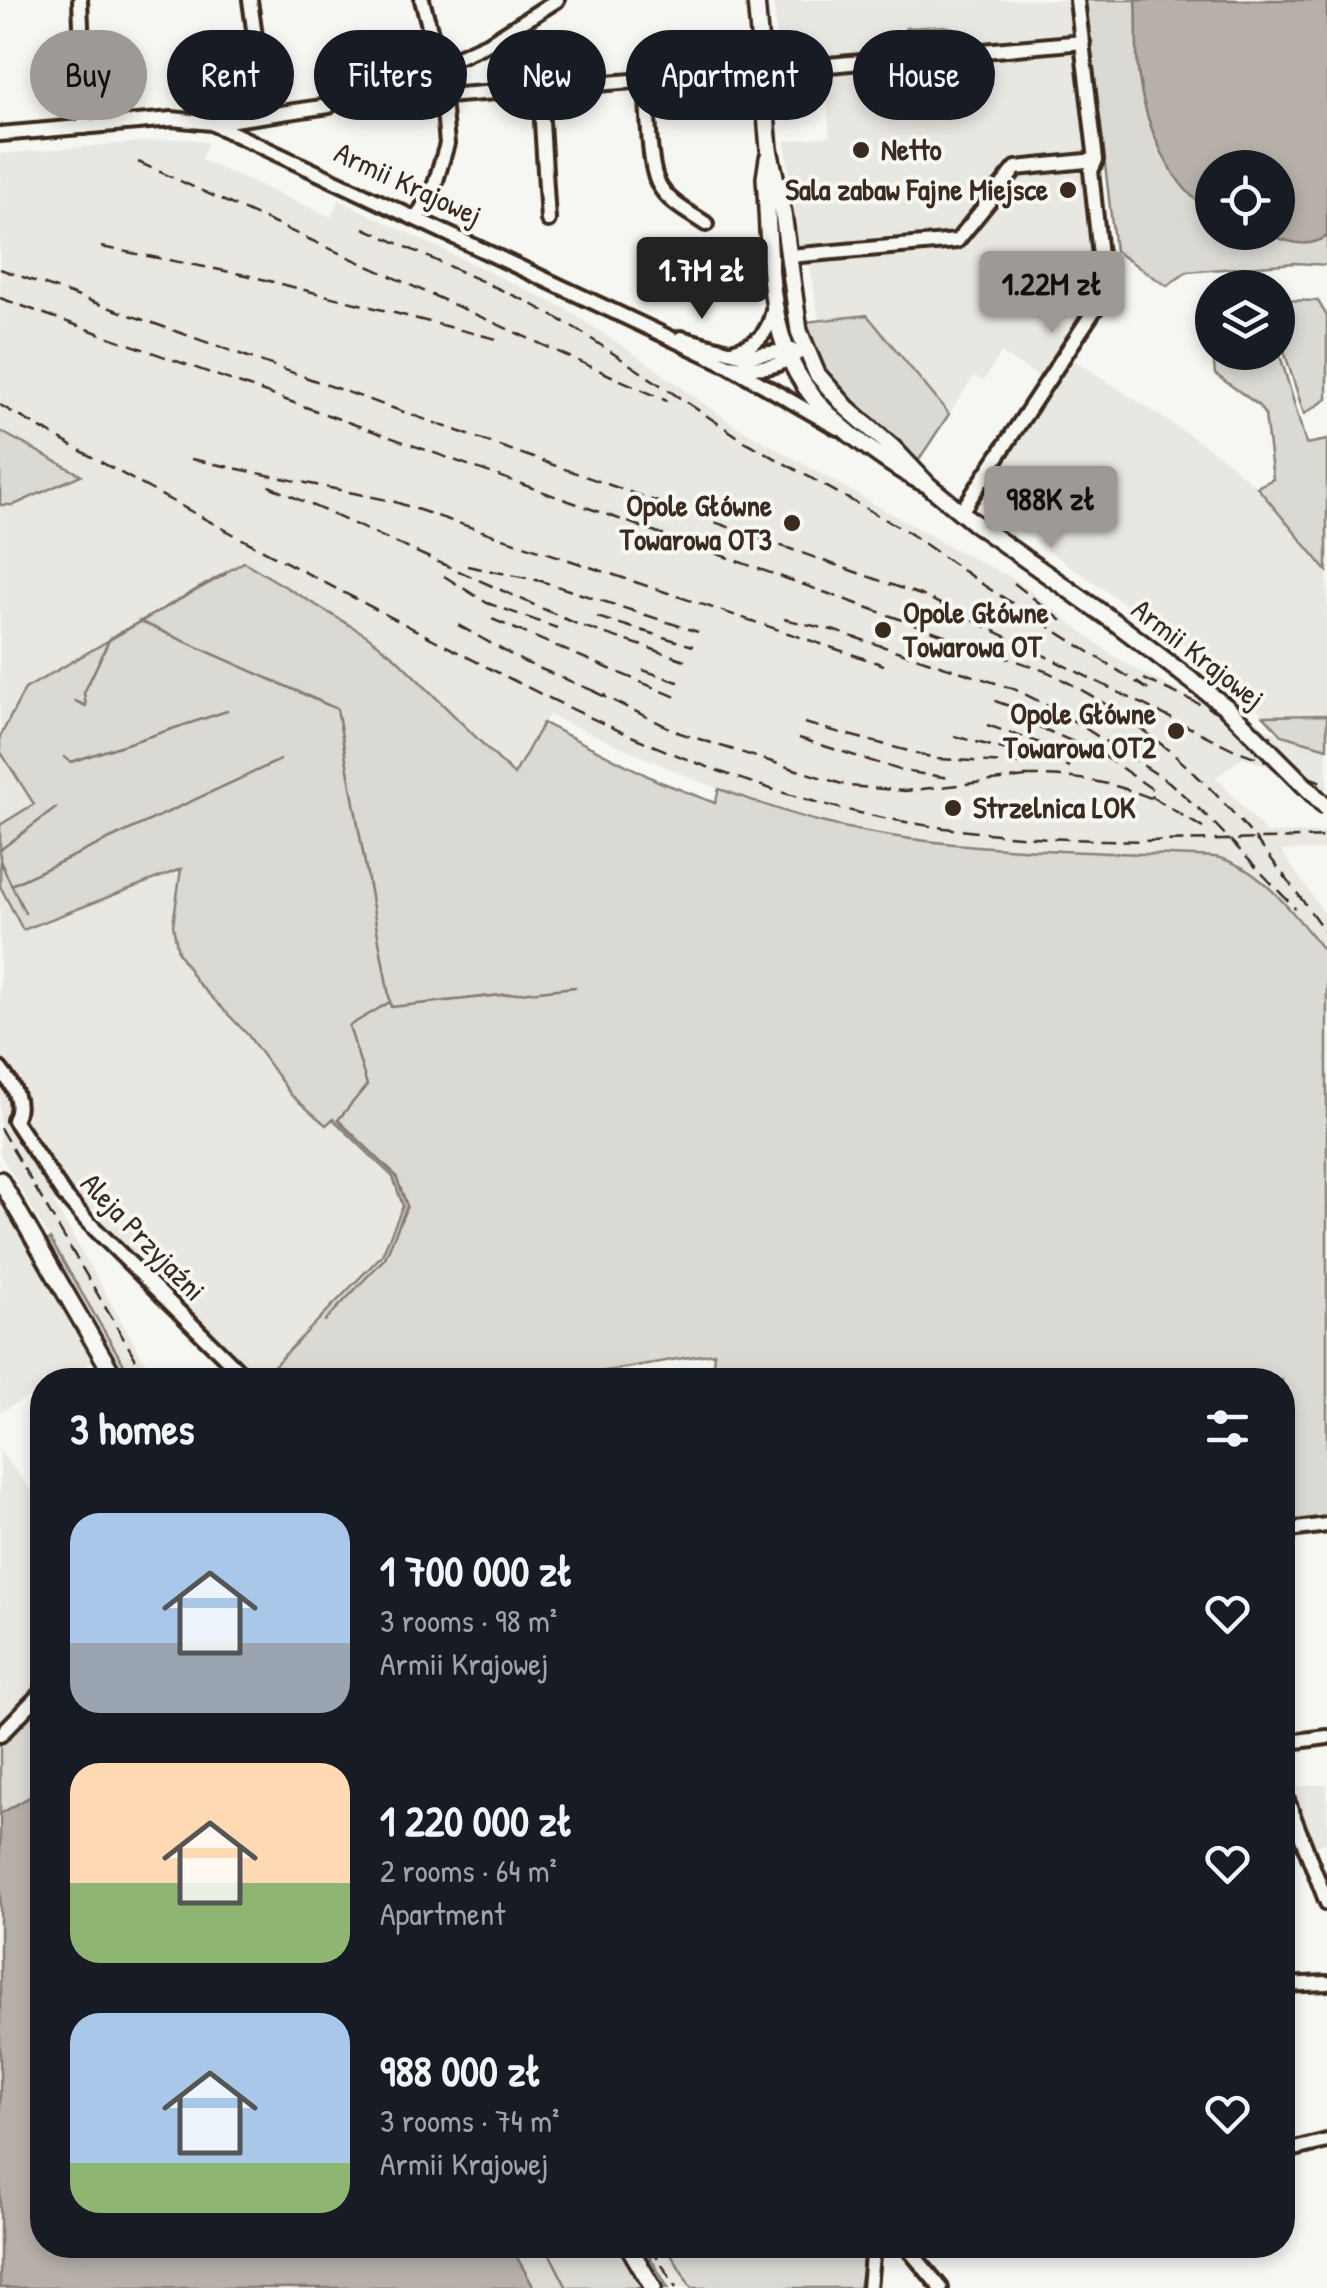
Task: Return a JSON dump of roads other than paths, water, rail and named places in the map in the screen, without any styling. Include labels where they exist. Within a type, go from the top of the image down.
[{"type":"main road","points":[[756,0],[759,30]]},
{"type":"main road","points":[[766,120],[799,331],[805,348],[817,374],[834,396],[928,485]]},
{"type":"main road","points":[[769,149],[765,178],[775,302],[786,356],[810,396],[842,430],[904,474],[928,485]]},
{"type":"main road","name":"Armii Krajowej","points":[[928,485],[1226,707],[1327,808]]},
{"type":"main road","points":[[0,1180],[109,1368]]},
{"type":"main road","points":[[636,2258],[653,2288]]},
{"type":"street","points":[[80,0],[85,127]]},
{"type":"street","points":[[250,0],[254,30]]},
{"type":"street","points":[[422,0],[430,30]]},
{"type":"street","points":[[467,52],[524,24],[557,0]]},
{"type":"street","points":[[960,512],[1101,300],[1103,284],[1091,171],[1096,160],[1077,0]]},
{"type":"street","points":[[833,64],[1083,42]]},
{"type":"street","name":"Armii Krajowej","points":[[0,134],[172,120],[211,123],[664,333],[729,358],[786,356]]},
{"type":"street","points":[[211,123],[229,120]]},
{"type":"street","points":[[417,218],[446,158],[445,120]]},
{"type":"street","points":[[542,120],[548,220]]},
{"type":"street","points":[[649,120],[658,184],[677,205],[706,224]]},
{"type":"street","points":[[790,256],[957,242],[1016,168],[1096,160]]},
{"type":"street","points":[[775,302],[764,336],[729,358],[818,419],[842,430]]},
{"type":"street","points":[[786,356],[805,348]]},
{"type":"street","points":[[0,1070],[18,1099],[18,1108],[7,1122]]},
{"type":"street","name":"Aleja Przyjaźni","points":[[7,1122],[75,1207],[236,1368]]},
{"type":"street","points":[[1295,1529],[1327,1525]]},
{"type":"street","points":[[0,1735],[30,1704]]},
{"type":"street","points":[[1295,1742],[1327,1738]]},
{"type":"street","points":[[1295,1821],[1327,1903]]},
{"type":"street","points":[[1295,1984],[1327,1982]]},
{"type":"street","points":[[1295,2149],[1327,2142]]},
{"type":"street","points":[[869,2288],[872,2258]]},
{"type":"street","points":[[916,2258],[941,2288]]},
{"type":"waterway","points":[[75,701],[86,706],[84,693],[110,638],[226,574]]},
{"type":"waterway","points":[[139,621],[337,709],[391,1007],[575,987]]},
{"type":"waterway","points":[[64,757],[71,762],[227,711]]},
{"type":"waterway","points":[[11,885],[280,760]]},
{"type":"waterway","points":[[0,850],[56,808]]},
{"type":"waterway","points":[[0,861],[25,913]]},
{"type":"waterway","points":[[325,1321],[385,1258],[407,1206],[396,1176],[338,1120],[367,1085],[349,1026],[388,1003]]},
{"type":"waterway","points":[[552,2258],[567,2288]]},
{"type":"railway","points":[[138,162],[667,401]]},
{"type":"railway","points":[[364,228],[528,302],[575,328],[746,442],[908,532],[1152,692]]},
{"type":"railway","points":[[101,247],[246,275],[500,340]]},
{"type":"railway","points":[[0,269],[926,597],[1233,749],[1327,784]]},
{"type":"railway","points":[[0,298],[1048,672],[1135,724],[1206,784],[1268,854],[1327,935]]},
{"type":"railway","points":[[0,405],[253,544],[519,683],[634,737],[751,782],[874,816],[987,833],[1156,841],[1327,837]]},
{"type":"railway","points":[[191,459],[392,501],[884,665]]},
{"type":"railway","points":[[269,486],[579,625],[688,661]]},
{"type":"railway","points":[[467,566],[541,581],[698,632]]},
{"type":"railway","points":[[444,576],[487,603],[557,628]]},
{"type":"railway","points":[[1014,583],[1065,623]]},
{"type":"railway","points":[[597,617],[693,646]]},
{"type":"railway","points":[[492,619],[676,697]]},
{"type":"railway","points":[[784,619],[832,630],[1014,689],[1055,709],[1169,782],[1295,908]]},
{"type":"railway","points":[[458,625],[524,662],[606,696]]},
{"type":"railway","points":[[643,670],[681,683]]},
{"type":"railway","points":[[1144,679],[1272,737]]},
{"type":"railway","points":[[593,691],[680,733],[848,786],[905,791],[1035,776]]},
{"type":"railway","points":[[995,701],[1058,723]]},
{"type":"railway","points":[[804,723],[938,759],[1024,764]]},
{"type":"railway","points":[[987,725],[1057,749]]},
{"type":"railway","points":[[1039,727],[1101,754],[1152,789]]},
{"type":"railway","points":[[954,736],[1070,767]]},
{"type":"railway","points":[[799,738],[903,771],[949,778]]},
{"type":"railway","points":[[1024,776],[1094,781],[1160,802]]},
{"type":"railway","points":[[1151,796],[1206,830]]},
{"type":"railway","points":[[0,1128],[141,1368]]},
{"type":"railway","points":[[658,2258],[676,2288]]},
{"type":"place","name":"Netto","points":[[861,150]]},
{"type":"place","name":"Sala zabaw Fajne Miejsce","points":[[1068,190]]},
{"type":"place","name":"Opole Główne Towarowa OT3","points":[[792,523]]},
{"type":"place","name":"Opole Główne Towarowa OT","points":[[883,630]]},
{"type":"place","name":"Opole Główne Towarowa OT2","points":[[1176,731]]},
{"type":"place","name":"Strzelnica LOK","points":[[953,808]]}]
